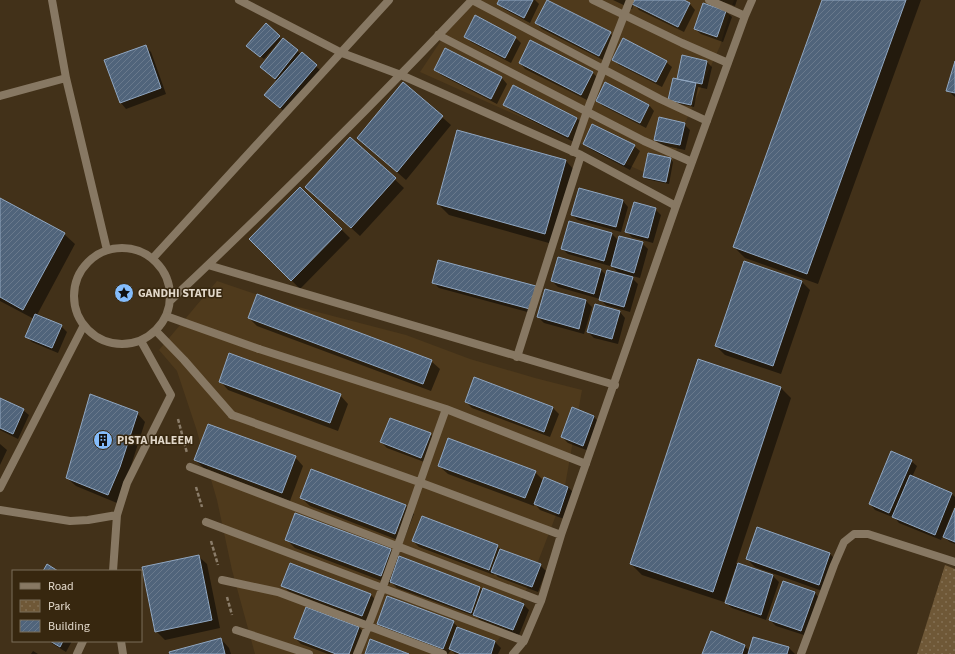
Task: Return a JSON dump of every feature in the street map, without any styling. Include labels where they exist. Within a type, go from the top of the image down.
[{"type":"street","points":[[52,0],[66,78],[107,250]]},
{"type":"street","points":[[239,0],[342,53],[401,75],[573,152],[676,206]]},
{"type":"street","points":[[153,258],[389,0]]},
{"type":"street","points":[[171,300],[401,75],[472,0],[660,99],[707,121]]},
{"type":"street","points":[[593,0],[624,16],[728,63]]},
{"type":"street","points":[[573,152],[587,111],[630,0]]},
{"type":"street","points":[[709,0],[745,16]]},
{"type":"street","points":[[513,654],[524,641],[541,601],[561,535],[615,385],[676,206],[752,0]]},
{"type":"street","points":[[438,35],[644,141],[692,162]]},
{"type":"street","points":[[0,96],[66,78]]},
{"type":"street","points":[[517,357],[581,156]]},
{"type":"street","points":[[122,247],[138,250],[153,258],[163,270],[170,284],[171,300],[166,316],[156,331],[141,341],[125,344],[109,343],[95,336],[84,325],[76,312],[74,297],[76,282],[83,268],[93,257],[107,250],[122,247]]},
{"type":"street","points":[[208,265],[615,385]]},
{"type":"street","points":[[166,316],[446,409],[586,464]]},
{"type":"street","points":[[0,488],[84,325]]},
{"type":"street","points":[[156,331],[184,360],[232,415],[561,535]]},
{"type":"street","points":[[113,570],[117,515],[127,483],[171,395],[141,341]]},
{"type":"street","points":[[357,654],[399,546],[419,482],[446,409]]},
{"type":"street","points":[[190,466],[541,601]]},
{"type":"street","points":[[0,510],[70,521],[88,520],[117,515]]},
{"type":"street","points":[[206,522],[524,641]]},
{"type":"street","points":[[801,654],[844,542],[854,534],[868,534],[955,562]]},
{"type":"street","points":[[222,580],[278,592],[443,654]]},
{"type":"street","points":[[236,630],[309,654]]},
{"type":"street","points":[[77,654],[83,642]]},
{"type":"street","points":[[121,642],[123,654]]},
{"type":"shaded area","points":[[474,0],[734,0],[720,46],[685,123],[666,182],[420,72],[458,15]]},
{"type":"shaded area","points":[[217,281],[279,302],[406,335],[470,359],[582,390],[563,497],[534,572],[512,622],[487,654],[255,654],[232,570],[217,500],[196,428],[177,371],[159,350]]},
{"type":"green space","points":[[945,565],[955,569],[955,654],[917,654]]},
{"type":"building","points":[[499,0],[533,0],[524,18],[497,4]]},
{"type":"building","points":[[547,0],[611,32],[599,56],[535,23]]},
{"type":"building","points":[[635,0],[684,0],[690,3],[678,27],[632,4]]},
{"type":"building","points":[[822,0],[906,0],[807,274],[733,247]]},
{"type":"building","points":[[703,3],[726,11],[717,37],[694,29]]},
{"type":"building","points":[[475,15],[516,37],[505,58],[464,37]]},
{"type":"building","points":[[266,23],[280,36],[260,57],[246,46]]},
{"type":"building","points":[[283,38],[298,50],[275,79],[260,67]]},
{"type":"building","points":[[623,38],[667,61],[656,82],[612,60]]},
{"type":"building","points":[[530,40],[593,72],[581,95],[519,63]]},
{"type":"building","points":[[146,45],[161,88],[120,103],[104,60]]},
{"type":"building","points":[[445,48],[502,77],[491,99],[434,70]]},
{"type":"building","points":[[302,52],[317,65],[280,108],[264,95]]},
{"type":"building","points":[[682,55],[707,61],[702,84],[677,79]]},
{"type":"building","points":[[955,61],[955,93],[946,91]]},
{"type":"building","points":[[673,78],[696,83],[691,105],[668,100]]},
{"type":"building","points":[[403,82],[443,116],[397,172],[357,138]]},
{"type":"building","points":[[605,82],[649,105],[640,123],[596,101]]},
{"type":"building","points":[[513,85],[577,118],[568,137],[503,105]]},
{"type":"building","points":[[659,117],[685,123],[680,145],[654,140]]},
{"type":"building","points":[[592,124],[635,145],[624,165],[583,144]]},
{"type":"building","points":[[457,130],[566,160],[545,234],[437,204]]},
{"type":"building","points":[[350,137],[396,178],[351,228],[305,187]]},
{"type":"building","points":[[648,153],[671,158],[666,182],[643,177]]},
{"type":"building","points":[[300,187],[342,229],[291,281],[249,239]]},
{"type":"building","points":[[579,188],[623,200],[616,227],[571,215]]},
{"type":"building","points":[[0,198],[65,233],[23,310],[0,297]]},
{"type":"building","points":[[634,202],[656,208],[648,238],[625,232]]},
{"type":"building","points":[[569,221],[612,233],[604,261],[561,249]]},
{"type":"building","points":[[619,236],[643,242],[634,273],[611,266]]},
{"type":"building","points":[[558,257],[601,269],[594,294],[551,281]]},
{"type":"building","points":[[438,260],[536,286],[530,309],[432,283]]},
{"type":"building","points":[[744,261],[802,281],[773,366],[715,346]]},
{"type":"building","points":[[607,270],[633,277],[624,307],[599,300]]},
{"type":"building","points":[[545,289],[586,300],[579,329],[537,317]]},
{"type":"building","points":[[257,294],[432,360],[423,384],[248,318]]},
{"type":"building","points":[[595,304],[620,311],[612,339],[587,332]]},
{"type":"building","points":[[35,314],[62,325],[52,348],[25,337]]},
{"type":"building","points":[[229,353],[341,394],[330,423],[219,382]]},
{"type":"building","points":[[698,359],[781,387],[713,592],[630,564]]},
{"type":"building","points":[[474,377],[553,407],[544,432],[465,402]]},
{"type":"building","name":"PISTA HALEEM","points":[[90,394],[138,412],[120,467],[108,495],[66,478]]},
{"type":"building","points":[[0,398],[24,409],[13,434],[0,428]]},
{"type":"building","points":[[572,407],[594,416],[583,446],[561,437]]},
{"type":"building","points":[[390,418],[431,433],[421,458],[380,442]]},
{"type":"building","points":[[208,424],[296,456],[282,493],[194,460]]},
{"type":"building","points":[[448,438],[536,471],[525,498],[438,466]]},
{"type":"building","points":[[891,451],[912,460],[889,513],[869,504]]},
{"type":"building","points":[[311,469],[406,505],[395,534],[300,498]]},
{"type":"building","points":[[910,475],[952,493],[935,535],[892,517]]},
{"type":"building","points":[[544,477],[568,487],[559,514],[534,504]]},
{"type":"building","points":[[955,508],[955,542],[943,537]]},
{"type":"building","points":[[295,513],[391,549],[381,576],[285,540]]},
{"type":"building","points":[[422,516],[498,545],[489,570],[412,541]]},
{"type":"building","points":[[757,527],[830,553],[819,585],[746,559]]},
{"type":"building","points":[[500,549],[541,564],[532,587],[491,572]]},
{"type":"building","points":[[199,555],[212,620],[155,632],[142,567]]},
{"type":"building","points":[[399,556],[480,587],[471,613],[390,582]]},
{"type":"building","points":[[290,563],[371,594],[362,616],[281,586]]},
{"type":"building","points":[[738,563],[773,575],[761,615],[725,603]]},
{"type":"building","points":[[47,564],[56,570],[44,570]]},
{"type":"building","points":[[783,581],[815,592],[801,631],[769,620]]},
{"type":"building","points":[[483,588],[524,604],[513,630],[473,615]]},
{"type":"building","points":[[387,596],[454,621],[443,649],[377,624]]},
{"type":"building","points":[[306,607],[359,627],[349,654],[336,654],[294,638]]},
{"type":"building","points":[[457,627],[495,641],[491,654],[461,654],[449,649]]},
{"type":"building","points":[[711,631],[745,645],[742,654],[702,654]]},
{"type":"building","points":[[753,637],[789,647],[787,654],[748,654]]},
{"type":"building","points":[[221,638],[225,654],[170,654],[169,652]]},
{"type":"building","points":[[370,639],[409,654],[365,654]]},
{"type":"building","points":[[52,642],[62,642],[60,647]]},
{"type":"place","name":"GANDHI STATUE","points":[[124,293]]},
{"type":"place","name":"PISTA HALEEM","points":[[103,440]]}]
